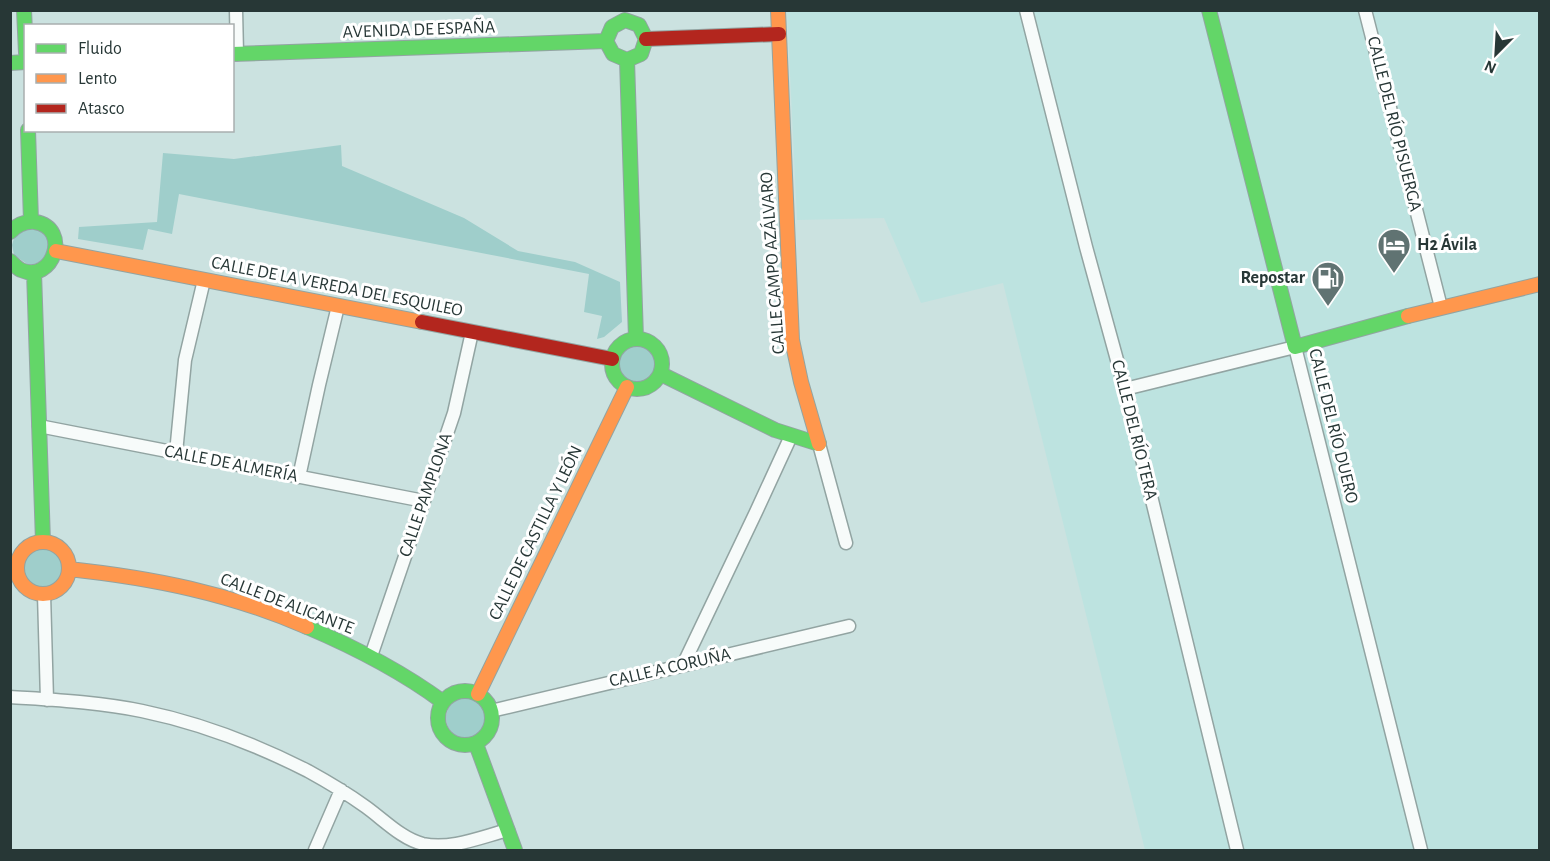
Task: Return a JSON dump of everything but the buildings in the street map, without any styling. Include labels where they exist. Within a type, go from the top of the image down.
[{"type":"street","points":[[235,54],[236,10]]},
{"type":"street","name":"CALLE CAMPO AZÁLVARO","points":[[778,10],[792,340],[801,382],[846,543]]},
{"type":"street","name":"CALLE DEL RÍO TERA","points":[[1026,10],[1086,247],[1125,389],[1237,850]]},
{"type":"street","name":"CALLE DEL RÍO DUERO","points":[[1209,10],[1421,850]]},
{"type":"street","name":"CALLE DEL RÍO PISUERGA","points":[[1365,10],[1442,307]]},
{"type":"street","points":[[625,15],[639,25],[646,39],[641,54],[627,60],[613,54],[606,41],[612,27],[625,15]]},
{"type":"street","points":[[646,39],[779,34]]},
{"type":"street","name":"AVENIDA DE ESPAÑA","points":[[235,54],[606,41]]},
{"type":"street","points":[[627,60],[636,338]]},
{"type":"street","points":[[28,132],[31,221]]},
{"type":"street","points":[[10,232],[18,225],[31,221],[45,225],[55,237],[56,251],[52,261],[44,268],[34,272],[20,269],[10,261]]},
{"type":"street","name":"CALLE DE LA VEREDA DEL ESQUILEO","points":[[56,251],[612,359]]},
{"type":"street","points":[[34,272],[43,542]]},
{"type":"street","points":[[176,453],[185,360],[204,280]]},
{"type":"street","points":[[1125,389],[1539,284]]},
{"type":"street","points":[[299,477],[338,306]]},
{"type":"street","name":"CALLE PAMPLONA","points":[[371,656],[453,413],[472,332]]},
{"type":"street","points":[[636,338],[649,340],[659,349],[663,361],[661,374],[653,385],[640,389],[627,387],[618,380],[612,370],[612,359],[616,348],[625,341],[636,338]]},
{"type":"street","points":[[661,374],[775,430],[819,444]]},
{"type":"street","name":"CALLE DE CASTILLA Y LEÓN","points":[[478,694],[627,387]]},
{"type":"street","name":"CALLE DE ALMERÍA","points":[[39,426],[424,501]]},
{"type":"street","points":[[683,665],[790,436]]},
{"type":"street","points":[[43,542],[56,545],[66,555],[69,569],[65,581],[56,591],[44,594],[30,591],[20,581],[13,567],[20,554],[30,545],[43,542]]},
{"type":"street","name":"CALLE DE ALICANTE","points":[[69,569],[152,580],[247,603],[309,627],[371,656],[443,702]]},
{"type":"street","points":[[44,594],[47,700]]},
{"type":"street","name":"CALLE A CORUÑA","points":[[492,711],[849,626]]},
{"type":"street","points":[[465,691],[478,694],[492,711],[492,724],[486,736],[476,744],[462,745],[449,740],[440,729],[438,715],[443,702],[453,694],[465,691]]},
{"type":"street","points":[[10,697],[75,701],[141,711],[221,733],[264,749],[310,772],[340,790],[405,836],[421,843],[436,846],[457,843],[508,830]]},
{"type":"street","points":[[476,744],[515,850]]},
{"type":"street","points":[[315,850],[340,790]]},
{"type":"shaded area","points":[[787,11],[1539,11],[1539,850],[1145,850],[1003,283],[921,303],[884,218],[797,220]]},
{"type":"shaded area","points":[[341,145],[342,166],[464,218],[518,251],[575,262],[620,282],[622,322],[604,337],[597,339],[602,316],[584,312],[589,274],[179,194],[172,234],[148,229],[143,250],[78,239],[79,227],[157,222],[163,153],[234,159]]},
{"type":"shaded area","points":[[34,227],[50,238],[48,258],[30,266],[14,255],[12,245],[15,235]]},
{"type":"shaded area","points":[[637,344],[651,349],[656,363],[651,377],[637,382],[623,377],[618,363],[623,349]]},
{"type":"shaded area","points":[[42,549],[56,555],[62,569],[56,583],[42,589],[28,583],[22,569],[28,555]]},
{"type":"shaded area","points":[[466,698],[480,704],[486,718],[480,732],[466,738],[452,732],[446,718],[452,704]]},
{"type":"traffic: fast","points":[[24,10],[25,24]]},
{"type":"traffic: fast","points":[[1209,10],[1295,347],[1408,316]]},
{"type":"traffic: fast","points":[[625,20],[639,25],[646,39],[641,54],[627,60],[613,54],[606,41],[612,27],[625,20]]},
{"type":"traffic: fast","points":[[234,54],[606,41]]},
{"type":"traffic: fast","points":[[627,60],[636,338]]},
{"type":"traffic: fast","points":[[10,63],[24,62]]},
{"type":"traffic: fast","points":[[28,132],[31,221]]},
{"type":"traffic: fast","points":[[10,232],[21,224],[35,222],[46,226],[53,234],[55,244],[54,254],[42,269],[32,272],[21,270],[10,261]]},
{"type":"traffic: fast","points":[[34,272],[43,542]]},
{"type":"traffic: fast","points":[[632,339],[642,339],[655,346],[662,359],[662,364],[662,369],[655,382],[642,389],[632,389],[623,385],[616,378],[612,369],[612,359],[616,350],[623,343],[632,339]]},
{"type":"traffic: fast","points":[[661,374],[775,430],[819,444]]},
{"type":"traffic: fast","points":[[307,627],[377,660],[443,702]]},
{"type":"traffic: fast","points":[[465,691],[475,693],[484,699],[490,708],[492,718],[490,728],[484,737],[475,743],[465,745],[455,743],[446,737],[440,728],[438,718],[440,708],[446,699],[455,693],[465,691]]},
{"type":"traffic: fast","points":[[476,744],[515,850]]},
{"type":"traffic: slow","points":[[778,10],[792,340],[801,382],[819,444]]},
{"type":"traffic: slow","points":[[56,251],[422,322]]},
{"type":"traffic: slow","points":[[1408,316],[1540,284]]},
{"type":"traffic: slow","points":[[478,694],[627,387]]},
{"type":"traffic: slow","points":[[43,542],[53,544],[61,550],[67,558],[69,568],[67,578],[61,586],[53,592],[43,594],[33,592],[25,586],[19,578],[17,568],[19,558],[25,550],[33,544],[43,542]]},
{"type":"traffic: slow","points":[[69,569],[160,582],[219,596],[307,627]]},
{"type":"traffic: jam","points":[[646,39],[779,34]]},
{"type":"traffic: jam","points":[[422,322],[612,359]]},
{"type":"place","name":"H2 Ávila","points":[[1394,274]]},
{"type":"place","name":"Repostar","points":[[1328,307]]}]
